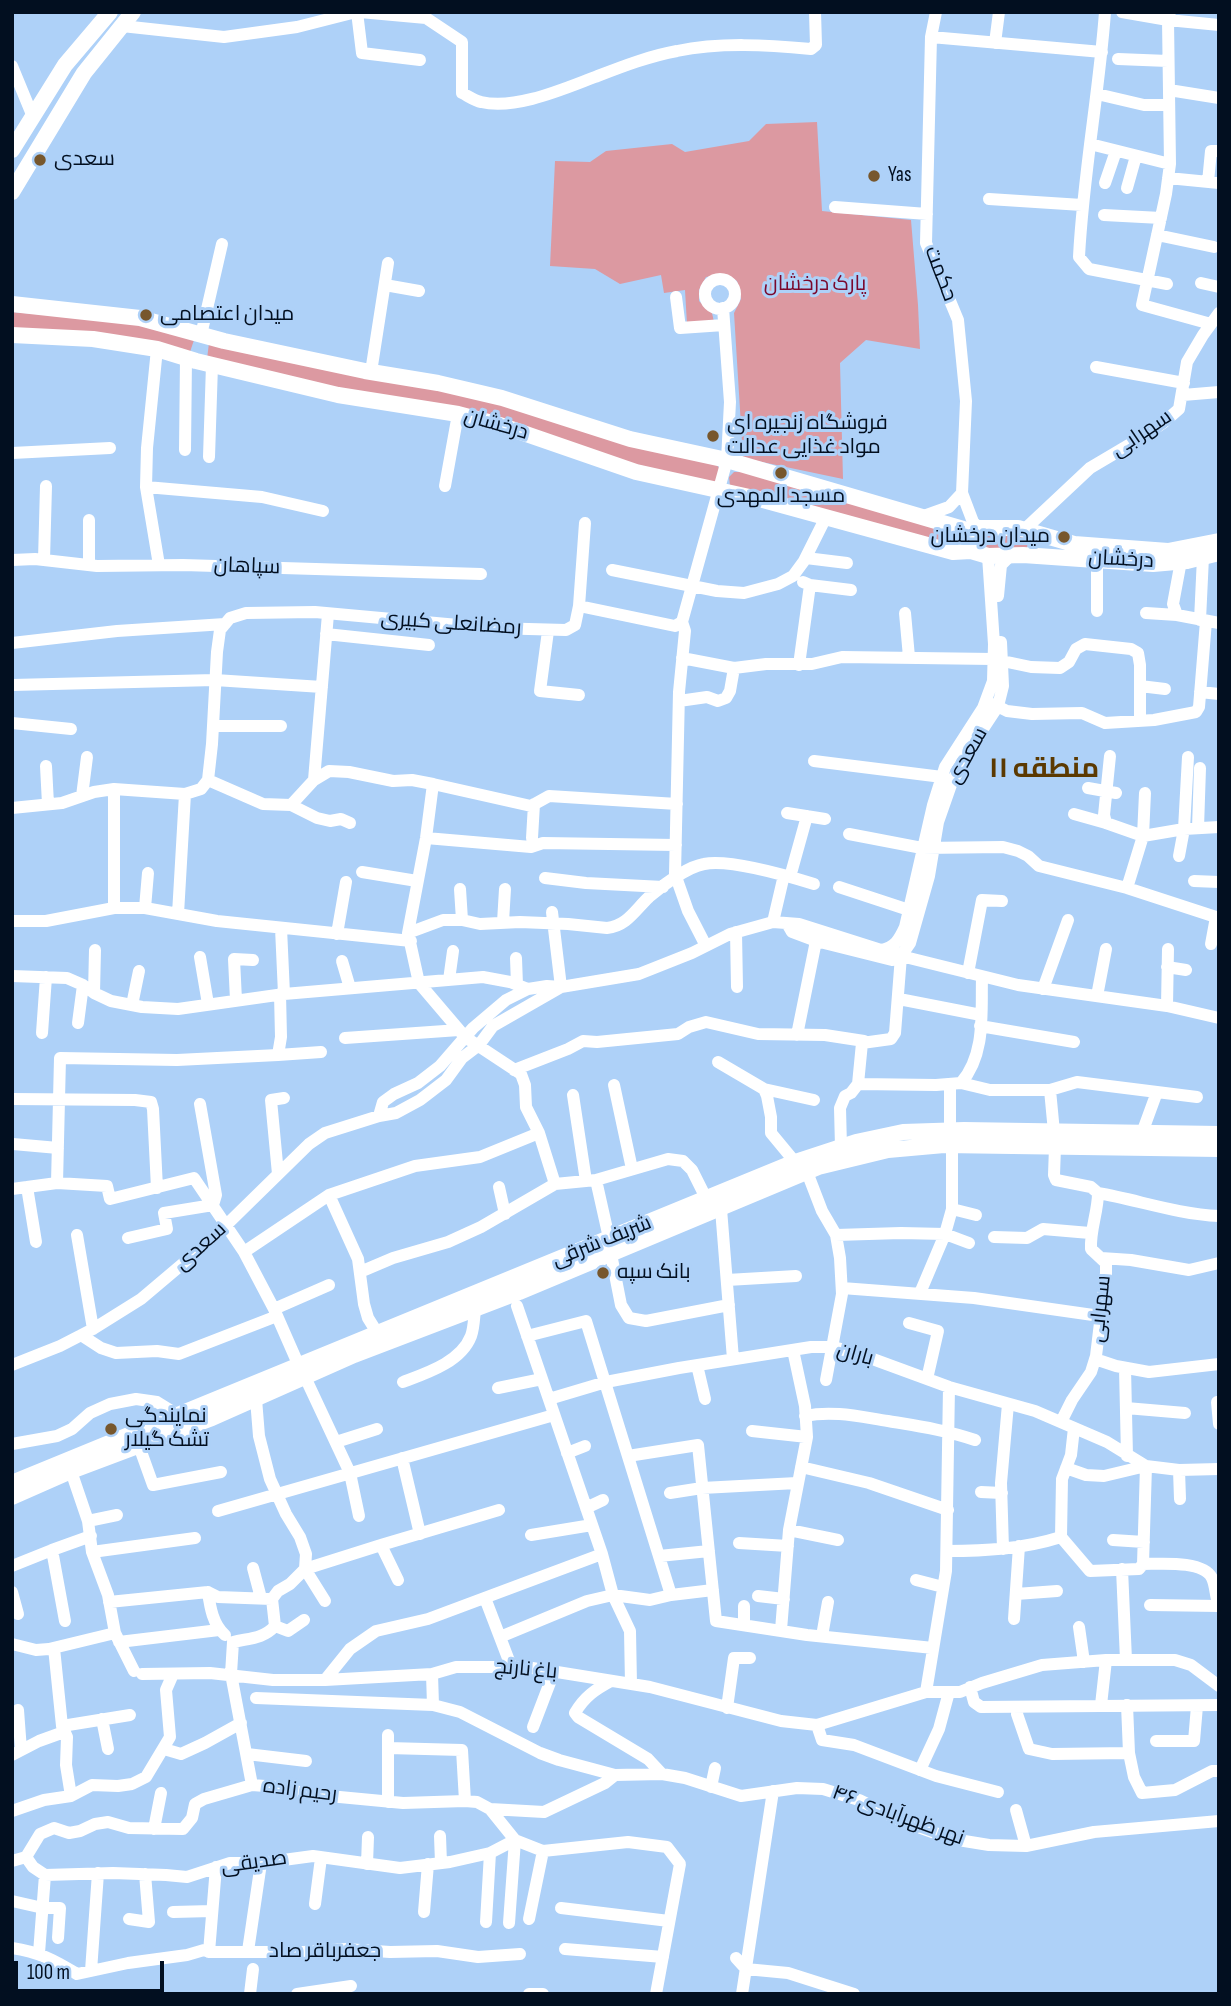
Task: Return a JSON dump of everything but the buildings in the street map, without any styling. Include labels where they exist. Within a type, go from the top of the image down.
[{"type":"main road","points":[[12,150],[65,65],[110,12]]},
{"type":"main road","points":[[12,192],[84,73],[133,12]]},
{"type":"main road","name":"درخشان","points":[[12,304],[140,318],[201,335],[502,398],[631,439],[727,460],[975,530]]},
{"type":"main road","name":"درخشان","points":[[12,335],[93,339],[157,349],[198,362],[338,395],[458,414],[500,425],[636,472],[826,517],[953,552],[971,551]]},
{"type":"main road","points":[[198,362],[201,335]]},
{"type":"main road","points":[[998,527],[1029,531],[1033,546],[1028,553],[1016,556],[988,555],[968,548],[967,542],[975,530],[998,527]]},
{"type":"main road","name":"درخشان","points":[[1029,531],[1074,544],[1168,551],[1219,541]]},
{"type":"main road","name":"درخشان","points":[[1016,556],[1153,564],[1211,555]]},
{"type":"main road","name":"شریف شرقی","points":[[12,1497],[71,1471],[256,1399],[302,1372],[378,1334],[610,1246],[721,1209],[841,1147],[903,1132],[951,1138],[1181,1141],[1219,1134]]},
{"type":"main road","name":"شریف شرقی","points":[[1054,1139],[1142,1133],[1219,1149]]},
{"type":"main road","name":"شریف شرقی","points":[[610,1246],[706,1198],[801,1167],[818,1167],[951,1138]]},
{"type":"main road","name":"شریف شرقی","points":[[12,1483],[178,1415],[354,1355],[475,1309],[575,1260]]},
{"type":"street","points":[[122,26],[224,37],[297,26],[358,12],[426,18],[462,42],[462,93],[481,102],[513,103],[543,96],[614,69],[678,50],[751,44],[811,49],[816,45],[815,12]]},
{"type":"street","points":[[358,12],[362,53],[420,60]]},
{"type":"street","name":"حکمت","points":[[936,12],[931,37],[926,243],[958,320],[966,401],[962,493]]},
{"type":"street","points":[[995,43],[999,12]]},
{"type":"street","points":[[1105,12],[1082,205],[1079,257],[1089,269],[1167,284]]},
{"type":"street","points":[[1130,13],[1169,16],[1219,25]]},
{"type":"street","points":[[1169,16],[1169,171],[1142,305],[1216,317]]},
{"type":"street","points":[[931,37],[1102,52]]},
{"type":"street","points":[[1118,59],[1168,61]]},
{"type":"street","points":[[12,66],[33,117]]},
{"type":"street","points":[[1169,90],[1219,98]]},
{"type":"street","points":[[1097,94],[1144,105],[1169,105]]},
{"type":"street","points":[[1090,144],[1136,156],[1169,171],[1213,182],[1211,151],[1219,151]]},
{"type":"street","points":[[1105,183],[1115,151]]},
{"type":"street","points":[[1127,188],[1136,156]]},
{"type":"street","points":[[989,199],[1082,205]]},
{"type":"street","points":[[835,207],[927,214]]},
{"type":"street","points":[[1104,215],[1161,218]]},
{"type":"street","points":[[1157,235],[1214,247]]},
{"type":"street","points":[[201,335],[222,244]]},
{"type":"street","points":[[371,372],[388,263]]},
{"type":"street","points":[[1201,283],[1219,287]]},
{"type":"street","points":[[385,285],[419,291]]},
{"type":"street","points":[[676,297],[680,328],[724,325]]},
{"type":"street","points":[[706,946],[688,911],[676,877],[679,701],[685,631],[682,622],[727,460],[730,402],[723,308]]},
{"type":"street","name":"سهرابی","points":[[1029,531],[1090,468],[1163,423],[1179,409],[1186,362],[1216,317]]},
{"type":"street","points":[[157,349],[147,447],[146,487],[159,565]]},
{"type":"street","points":[[186,450],[198,362]]},
{"type":"street","points":[[198,362],[209,457]]},
{"type":"street","points":[[1097,367],[1183,389],[1219,393]]},
{"type":"street","points":[[445,486],[458,414]]},
{"type":"street","points":[[12,453],[110,448]]},
{"type":"street","points":[[44,560],[46,486]]},
{"type":"street","points":[[146,487],[262,497],[323,511]]},
{"type":"street","points":[[922,517],[949,507],[962,493],[975,530]]},
{"type":"street","points":[[612,570],[717,592],[744,593],[778,584],[793,576],[806,558],[826,517]]},
{"type":"street","points":[[89,520],[89,565]]},
{"type":"street","points":[[585,523],[579,607],[675,626],[682,622]]},
{"type":"street","name":"سعدی","points":[[947,780],[998,706],[1003,686],[994,644],[988,555]]},
{"type":"street","points":[[986,700],[1007,711],[1032,714],[1082,713],[1105,723],[1140,721],[1196,712],[1212,620],[1211,555]]},
{"type":"street","name":"سعدی","points":[[788,925],[792,932],[816,941],[892,960],[896,952],[910,943],[914,912],[929,876],[928,849],[938,822],[947,780],[945,767],[983,708],[993,681],[998,660],[998,583],[1001,565],[1016,556]]},
{"type":"street","points":[[806,558],[847,563]]},
{"type":"street","points":[[1097,559],[1097,611]]},
{"type":"street","name":"سپاهان","points":[[12,560],[89,565],[481,574]]},
{"type":"street","points":[[1177,615],[1173,604],[1181,561]]},
{"type":"street","points":[[793,576],[810,585],[851,590]]},
{"type":"street","points":[[799,665],[810,585]]},
{"type":"street","name":"رمضانعلی کبیری","points":[[12,643],[117,631],[225,624],[230,618],[246,613],[315,612],[477,627],[566,630],[575,625],[579,607]]},
{"type":"street","points":[[905,613],[909,657]]},
{"type":"street","points":[[1146,613],[1212,620]]},
{"type":"street","points":[[314,780],[328,614]]},
{"type":"street","points":[[12,808],[62,803],[94,792],[114,789],[185,794],[201,789],[208,780],[218,641],[220,630],[225,624]]},
{"type":"street","points":[[548,631],[540,691],[579,695]]},
{"type":"street","points":[[326,634],[429,645]]},
{"type":"street","points":[[682,658],[734,668],[766,664],[812,664],[842,657],[998,660],[1031,667],[1060,668],[1069,662],[1076,649],[1085,644],[1131,649],[1138,653],[1140,665],[1140,721]]},
{"type":"street","points":[[679,701],[707,697],[718,701],[726,698],[734,668]]},
{"type":"street","points":[[12,685],[215,680],[323,687]]},
{"type":"street","points":[[1140,686],[1165,689]]},
{"type":"street","points":[[1200,692],[1219,694]]},
{"type":"street","points":[[12,723],[71,729]]},
{"type":"street","points":[[213,726],[281,726]]},
{"type":"street","points":[[1106,823],[1104,814],[1111,792],[1111,756]]},
{"type":"street","points":[[82,796],[87,757]]},
{"type":"street","points":[[1179,856],[1184,829],[1188,757]]},
{"type":"street","points":[[814,761],[947,780]]},
{"type":"street","points":[[46,766],[48,804]]},
{"type":"street","points":[[1198,828],[1200,768]]},
{"type":"street","points":[[291,805],[314,780],[328,771],[349,772],[393,781],[412,780],[531,806],[549,796],[677,804]]},
{"type":"street","points":[[208,780],[263,804],[291,805],[317,818],[330,821],[341,819],[350,823]]},
{"type":"street","points":[[433,784],[409,937],[419,983],[462,1033],[521,1074],[525,1085],[526,1107],[539,1133],[555,1184]]},
{"type":"street","points":[[1088,788],[1111,792]]},
{"type":"street","points":[[114,789],[114,908]]},
{"type":"street","points":[[1127,888],[1143,836],[1145,793]]},
{"type":"street","points":[[178,914],[185,794]]},
{"type":"street","points":[[532,838],[534,804]]},
{"type":"street","points":[[787,813],[825,819]]},
{"type":"street","points":[[1073,814],[1143,836],[1184,829],[1219,827]]},
{"type":"street","points":[[773,922],[807,817]]},
{"type":"street","points":[[849,834],[928,849],[1003,847],[1028,856],[1039,866],[1127,888],[1217,917],[1211,944]]},
{"type":"street","points":[[426,838],[530,847],[543,843],[676,845]]},
{"type":"street","points":[[12,921],[46,921],[114,908],[145,908],[337,934],[409,937],[443,920],[480,924],[552,918],[607,928],[617,927],[676,877],[702,864],[725,862],[814,884]]},
{"type":"street","points":[[362,872],[417,881]]},
{"type":"street","points":[[145,908],[149,873]]},
{"type":"street","points":[[545,878],[663,887]]},
{"type":"street","points":[[1194,881],[1219,882]]},
{"type":"street","points":[[337,934],[346,882]]},
{"type":"street","points":[[839,887],[914,912]]},
{"type":"street","points":[[460,889],[462,920]]},
{"type":"street","points":[[503,922],[505,889]]},
{"type":"street","points":[[968,973],[982,900],[1002,901]]},
{"type":"street","points":[[552,918],[561,987]]},
{"type":"street","points":[[1043,989],[1068,920]]},
{"type":"street","name":"سعدی","points":[[379,1116],[383,1102],[418,1083],[440,1066],[462,1033],[472,1028],[522,987],[561,987],[639,974],[736,932],[773,922],[799,924],[881,950],[896,952]]},
{"type":"street","points":[[278,1055],[281,1037],[282,928]]},
{"type":"street","points":[[736,932],[737,987]]},
{"type":"street","points":[[797,1035],[816,941]]},
{"type":"street","points":[[1097,996],[1106,949]]},
{"type":"street","points":[[1167,1006],[1168,949]]},
{"type":"street","points":[[78,1023],[95,950]]},
{"type":"street","points":[[449,980],[453,951]]},
{"type":"street","points":[[514,1070],[583,1041],[678,1034],[689,1027],[706,1022],[758,1034],[825,1035],[864,1041],[891,1039],[895,1033],[899,999],[896,952],[968,973],[1043,989],[1167,1006],[1219,1018]]},
{"type":"street","points":[[200,957],[208,1004]]},
{"type":"street","points":[[12,976],[67,978],[111,1001],[178,1009],[282,994],[483,977],[522,987],[516,958]]},
{"type":"street","points":[[236,1000],[234,959],[253,960]]},
{"type":"street","points":[[342,961],[350,988]]},
{"type":"street","points":[[1167,967],[1186,970]]},
{"type":"street","points":[[132,1005],[139,971]]},
{"type":"street","points":[[955,1083],[967,1076],[979,1044],[982,976]]},
{"type":"street","points":[[42,1033],[46,977]]},
{"type":"street","name":"سعدی","points":[[12,1365],[87,1332],[141,1299],[225,1226],[309,1144],[325,1133],[396,1113],[420,1100],[446,1080],[462,1058],[479,1045],[493,1026],[561,987]]},
{"type":"street","points":[[899,999],[1074,1042]]},
{"type":"street","points":[[345,1038],[462,1033]]},
{"type":"street","points":[[841,1147],[840,1108],[845,1096],[858,1084],[864,1041]]},
{"type":"street","points":[[57,1183],[60,1058],[177,1060],[321,1052]]},
{"type":"street","points":[[718,1062],[764,1089],[814,1100]]},
{"type":"street","points":[[858,1084],[955,1083],[990,1090],[1050,1090],[1077,1082],[1197,1097]]},
{"type":"street","points":[[920,1293],[945,1234],[952,1209],[951,1138],[955,1083]]},
{"type":"street","points":[[614,1085],[632,1169]]},
{"type":"street","points":[[764,1089],[771,1117],[771,1133],[801,1167],[836,1235],[842,1288],[834,1348],[826,1380]]},
{"type":"street","points":[[1050,1090],[1056,1180],[1091,1187],[1098,1193],[1201,1215],[1219,1216]]},
{"type":"street","points":[[1142,1133],[1157,1092]]},
{"type":"street","points":[[573,1095],[581,1116],[591,1181],[610,1246],[621,1305],[629,1318],[646,1321],[729,1305]]},
{"type":"street","points":[[278,1174],[271,1100],[284,1098]]},
{"type":"street","points":[[12,1099],[151,1102],[157,1188]]},
{"type":"street","points":[[200,1104],[216,1195],[213,1205]]},
{"type":"street","points":[[244,1252],[329,1195],[415,1166],[480,1157],[539,1133]]},
{"type":"street","points":[[13,1144],[58,1148]]},
{"type":"street","points":[[360,1272],[393,1258],[448,1242],[505,1214],[555,1184],[591,1181],[668,1159],[683,1161],[692,1170],[706,1198]]},
{"type":"street","points":[[12,1189],[57,1183],[107,1186],[110,1199],[194,1178],[244,1252],[276,1313],[350,1473],[359,1516]]},
{"type":"street","points":[[27,1187],[36,1242]]},
{"type":"street","points":[[499,1187],[505,1214]]},
{"type":"street","points":[[994,1237],[1027,1238],[1043,1228],[1090,1233],[1098,1206],[1098,1193]]},
{"type":"street","points":[[329,1195],[358,1259],[364,1304],[368,1318],[378,1334]]},
{"type":"street","points":[[128,1238],[167,1229],[164,1213],[213,1205]]},
{"type":"street","points":[[721,1209],[733,1359]]},
{"type":"street","points":[[952,1209],[976,1215]]},
{"type":"street","name":"سهرابی","points":[[1061,1422],[1091,1372],[1095,1360],[1106,1273],[1105,1263],[1091,1249],[1090,1233]]},
{"type":"street","points":[[836,1235],[945,1234],[969,1243]]},
{"type":"street","points":[[76,1235],[87,1332],[101,1348],[116,1353],[179,1354],[276,1313],[329,1285]]},
{"type":"street","points":[[1101,1258],[1189,1270],[1219,1263]]},
{"type":"street","points":[[727,1280],[796,1276]]},
{"type":"street","points":[[842,1288],[986,1300],[1100,1316]]},
{"type":"street","points":[[517,1306],[602,1553],[613,1595],[630,1631],[631,1684]]},
{"type":"street","points":[[403,1382],[431,1371],[465,1350],[472,1334],[475,1309]]},
{"type":"street","points":[[527,1336],[586,1321],[671,1595]]},
{"type":"street","points":[[909,1324],[938,1331],[927,1379]]},
{"type":"street","name":"باران","points":[[549,1399],[606,1382],[697,1365],[811,1347],[834,1348],[949,1387],[1035,1411],[1107,1442],[1146,1466]]},
{"type":"street","points":[[781,1630],[789,1530],[807,1437],[793,1350]]},
{"type":"street","points":[[1095,1360],[1149,1372],[1219,1364]]},
{"type":"street","points":[[697,1365],[705,1399]]},
{"type":"street","points":[[1125,1368],[1127,1456]]},
{"type":"street","points":[[498,1388],[542,1379]]},
{"type":"street","points":[[926,1692],[947,1551],[949,1387]]},
{"type":"street","points":[[12,1444],[57,1436],[72,1429],[90,1413],[110,1404],[136,1399],[157,1402],[178,1415]]},
{"type":"street","points":[[256,1399],[260,1436],[270,1479],[300,1537],[306,1555],[305,1569],[325,1601]]},
{"type":"street","points":[[1217,1402],[1219,1424]]},
{"type":"street","points":[[1003,1549],[1002,1493],[1008,1404]]},
{"type":"street","points":[[1126,1408],[1185,1413]]},
{"type":"street","points":[[805,1416],[820,1413],[848,1415],[949,1431],[975,1440]]},
{"type":"street","points":[[218,1511],[554,1415]]},
{"type":"street","points":[[1074,1428],[1071,1455],[1062,1479],[1061,1537],[1090,1571],[1139,1569],[1143,1564],[1146,1466]]},
{"type":"street","points":[[336,1442],[377,1429]]},
{"type":"street","points":[[752,1431],[807,1437]]},
{"type":"street","points":[[628,1456],[698,1445],[716,1621],[822,1636],[933,1647]]},
{"type":"street","points":[[139,1446],[153,1485],[221,1472]]},
{"type":"street","points":[[567,1453],[585,1446]]},
{"type":"street","points":[[402,1458],[420,1534]]},
{"type":"street","points":[[1066,1468],[1086,1475],[1104,1476],[1146,1466],[1179,1470],[1219,1469]]},
{"type":"street","points":[[801,1467],[869,1483],[948,1510]]},
{"type":"street","points":[[1179,1470],[1180,1499]]},
{"type":"street","points":[[71,1471],[88,1521],[92,1552],[109,1602],[117,1637]]},
{"type":"street","points":[[670,1493],[702,1488],[797,1483]]},
{"type":"street","points":[[981,1492],[1002,1493]]},
{"type":"street","points":[[586,1508],[603,1500]]},
{"type":"street","points":[[109,1602],[208,1592],[218,1597],[267,1599],[290,1584],[305,1569],[499,1510]]},
{"type":"street","points":[[88,1521],[117,1515]]},
{"type":"street","points":[[531,1535],[592,1525]]},
{"type":"street","points":[[789,1530],[838,1540]]},
{"type":"street","points":[[12,1566],[90,1536]]},
{"type":"street","points":[[947,1551],[990,1551],[1061,1537]]},
{"type":"street","points":[[92,1552],[195,1538]]},
{"type":"street","points":[[1113,1540],[1144,1542]]},
{"type":"street","points":[[739,1543],[788,1546]]},
{"type":"street","points":[[381,1545],[398,1580]]},
{"type":"street","points":[[1014,1619],[1019,1546]]},
{"type":"street","points":[[51,1550],[65,1621]]},
{"type":"street","points":[[659,1556],[709,1551]]},
{"type":"street","points":[[325,1680],[350,1649],[376,1631],[428,1619],[602,1553]]},
{"type":"street","points":[[1143,1564],[1184,1564],[1215,1576],[1219,1605],[1150,1605]]},
{"type":"street","points":[[253,1568],[275,1626],[288,1632],[304,1620]]},
{"type":"street","points":[[1122,1569],[1126,1660]]},
{"type":"street","points":[[916,1580],[943,1587]]},
{"type":"street","points":[[500,1637],[587,1601],[613,1595],[650,1600],[713,1590]]},
{"type":"street","points":[[1016,1594],[1057,1591]]},
{"type":"street","points":[[12,1592],[18,1614]]},
{"type":"street","points":[[208,1592],[219,1630],[233,1642]]},
{"type":"street","points":[[758,1596],[784,1599]]},
{"type":"street","points":[[485,1598],[511,1667]]},
{"type":"street","points":[[822,1636],[828,1602]]},
{"type":"street","points":[[744,1606],[744,1625]]},
{"type":"street","points":[[233,1642],[263,1636],[275,1626]]},
{"type":"street","points":[[1079,1627],[1084,1662]]},
{"type":"street","points":[[12,1644],[36,1650],[117,1637],[219,1630]]},
{"type":"street","name":"باغ نارنج","points":[[117,1637],[138,1672],[325,1680],[432,1674],[456,1667],[526,1667],[650,1687],[781,1721],[817,1726],[926,1692],[960,1692],[1042,1665],[1106,1660],[1175,1660],[1191,1665],[1219,1686]]},
{"type":"street","points":[[233,1642],[231,1674],[252,1785]]},
{"type":"street","points":[[54,1648],[71,1796]]},
{"type":"street","points":[[727,1708],[734,1658],[750,1658]]},
{"type":"street","points":[[1101,1705],[1106,1660]]},
{"type":"street","points":[[533,1727],[554,1672]]},
{"type":"street","points":[[12,1811],[44,1800],[71,1796],[92,1785],[132,1784],[146,1777],[170,1737],[166,1690],[173,1674]]},
{"type":"street","points":[[432,1674],[433,1705]]},
{"type":"street","points":[[611,1681],[581,1702],[575,1713],[648,1759],[662,1774]]},
{"type":"street","points":[[970,1688],[974,1702],[981,1707],[1219,1704]]},
{"type":"street","points":[[920,1770],[939,1729],[949,1692]]},
{"type":"street","name":"نهر ظهرآبادی ۴۶","points":[[256,1698],[433,1705],[460,1712],[540,1753],[615,1775],[662,1774],[685,1778],[741,1796],[797,1788],[823,1788],[952,1839],[989,1846],[1026,1846],[1094,1832],[1219,1821]]},
{"type":"street","points":[[1127,1705],[1129,1753],[1134,1777],[1142,1793],[1175,1790],[1212,1771],[1219,1771]]},
{"type":"street","points":[[1156,1741],[1194,1741],[1197,1706]]},
{"type":"street","points":[[1018,1707],[1017,1714],[1028,1749],[1052,1754],[1129,1753]]},
{"type":"street","points":[[18,1710],[17,1752],[63,1729],[130,1715]]},
{"type":"street","points":[[102,1719],[108,1749]]},
{"type":"street","points":[[164,1749],[181,1754],[241,1723]]},
{"type":"street","name":"باغ نارنج","points":[[817,1726],[822,1740],[854,1745],[920,1770],[998,1792]]},
{"type":"street","points":[[388,1802],[388,1741],[462,1750],[465,1801]]},
{"type":"street","points":[[247,1754],[306,1761]]},
{"type":"street","points":[[711,1787],[715,1768]]},
{"type":"street","name":"رحیم زاده","points":[[26,1857],[40,1834],[54,1828],[69,1833],[108,1822],[129,1828],[183,1829],[192,1818],[195,1804],[204,1798],[252,1785],[388,1802],[465,1801],[477,1802],[490,1809],[544,1812],[605,1783],[615,1775]]},
{"type":"street","points":[[742,1994],[773,1791]]},
{"type":"street","points":[[154,1829],[162,1793]]},
{"type":"street","points":[[490,1809],[514,1840],[543,1851],[628,1842],[667,1847],[680,1864],[656,1994]]},
{"type":"street","points":[[1016,1810],[1026,1846]]},
{"type":"street","points":[[424,1912],[440,1836]]},
{"type":"street","points":[[367,1864],[369,1837]]},
{"type":"street","points":[[509,1923],[514,1840]]},
{"type":"street","name":"صدیقی","points":[[45,1875],[98,1873],[187,1877],[230,1864],[303,1857],[400,1867],[490,1853],[514,1840]]},
{"type":"street","points":[[529,1919],[543,1851]]},
{"type":"street","points":[[486,1922],[490,1853]]},
{"type":"street","points":[[12,1861],[26,1857],[33,1867],[45,1875],[39,1954]]},
{"type":"street","points":[[314,1904],[321,1857]]},
{"type":"street","points":[[248,1951],[261,1863]]},
{"type":"street","points":[[209,1952],[216,1867]]},
{"type":"street","points":[[91,1971],[98,1873]]},
{"type":"street","points":[[129,1919],[149,1922],[145,1874]]},
{"type":"street","points":[[12,1901],[43,1908],[60,1908],[58,1938]]},
{"type":"street","points":[[561,1908],[669,1921]]},
{"type":"street","points":[[173,1912],[212,1912]]},
{"type":"street","name":"جعفرباقر صاد","points":[[12,1948],[39,1954],[77,1974],[204,1950],[437,1951],[478,1957],[520,1954]]},
{"type":"street","points":[[565,1949],[663,1957]]},
{"type":"street","points":[[736,1958],[746,1969],[788,1973],[851,1993]]},
{"type":"street","points":[[250,1994],[253,1969]]},
{"type":"street","points":[[297,1994],[351,1990],[351,1972]]},
{"type":"street","points":[[529,1994],[543,1994]]},
{"type":"green space","name":"پارک درخشان","points":[[817,122],[822,211],[911,220],[918,305],[920,349],[866,340],[840,363],[843,479],[743,458],[734,313],[741,299],[737,281],[726,274],[706,277],[699,290],[699,301],[712,313],[714,322],[687,324],[685,290],[664,293],[661,275],[620,284],[595,269],[550,266],[555,161],[590,162],[606,151],[672,144],[685,152],[749,141],[766,124]]},
{"type":"green space","points":[[12,312],[126,322],[194,340],[189,355],[12,330]]},
{"type":"green space","points":[[209,343],[480,398],[716,464],[720,469],[716,481],[709,483],[348,390],[207,359]]},
{"type":"green space","points":[[734,472],[745,472],[961,532],[961,546],[730,486],[729,477]]},
{"type":"green space","points":[[1023,534],[1028,539],[1027,548],[1022,551],[976,548],[975,541],[979,535]]},
{"type":"place","name":"سعدی","points":[[40,160]]},
{"type":"place","name":"Yas","points":[[874,176]]},
{"type":"place","name":"میدان اعتصامی","points":[[146,315]]},
{"type":"place","name":"فروشگاه زنجیره ای مواد غذایی عدالت","points":[[713,436]]},
{"type":"place","name":"مسجد المهدی","points":[[781,473]]},
{"type":"place","name":"میدان درخشان","points":[[1064,537]]},
{"type":"place","name":"بانک سپه","points":[[603,1273]]},
{"type":"place","name":"نمایندگی تشک گیلار","points":[[111,1429]]},
{"type":"district","name":"منطقه ۱۱","points":[[1044,770]]}]
